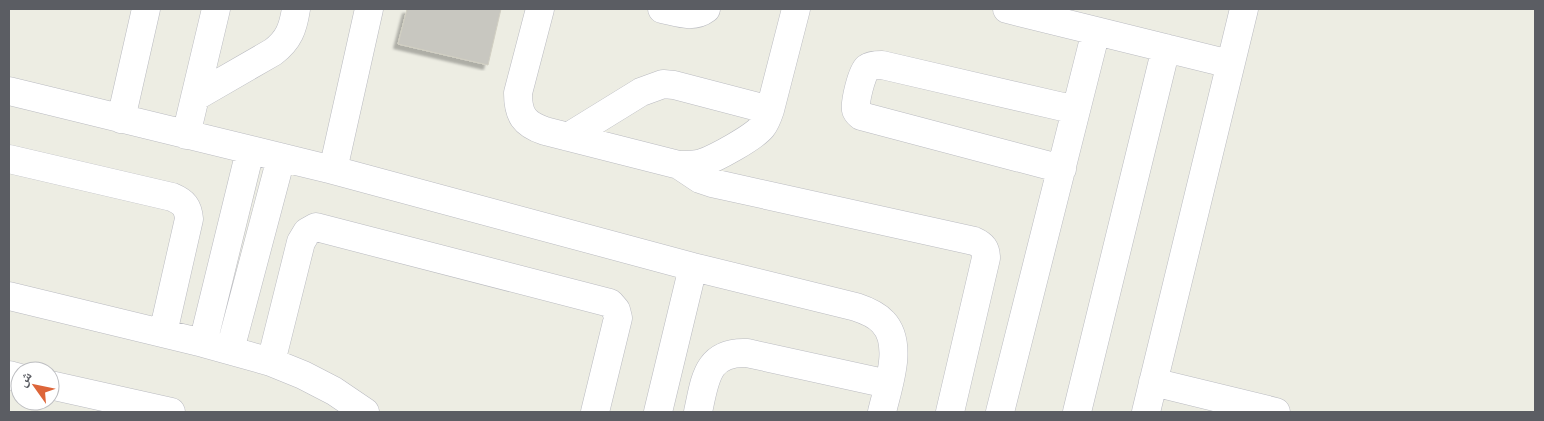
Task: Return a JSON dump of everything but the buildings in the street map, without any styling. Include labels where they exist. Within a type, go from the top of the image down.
[{"type":"street","points":[[120,119],[146,9]]},
{"type":"street","points":[[186,135],[216,9]]},
{"type":"street","points":[[195,97],[273,52],[290,34],[296,9]]},
{"type":"street","points":[[333,170],[369,9]]},
{"type":"street","points":[[540,9],[518,93],[518,106],[523,118],[532,127],[679,165],[710,160],[754,135],[762,128],[770,110],[796,9]]},
{"type":"street","points":[[662,9],[691,15],[706,9]]},
{"type":"street","points":[[1007,9],[1230,64]]},
{"type":"street","points":[[1146,412],[1244,9]]},
{"type":"street","points":[[1000,412],[1096,31]]},
{"type":"street","points":[[1077,412],[1166,48]]},
{"type":"street","points":[[1062,169],[861,116],[856,110],[856,102],[862,75],[866,68],[882,65],[1076,110]]},
{"type":"street","points":[[568,137],[641,92],[663,84],[674,85],[770,110]]},
{"type":"street","points":[[9,91],[333,170],[693,268],[870,312],[883,322],[891,335],[894,351],[882,412]]},
{"type":"street","points":[[203,342],[250,151]]},
{"type":"street","points":[[230,350],[281,158]]},
{"type":"street","points":[[9,159],[182,201],[188,209],[189,220],[163,333]]},
{"type":"street","points":[[679,165],[695,176],[712,183],[981,244],[986,251],[986,258],[950,412]]},
{"type":"street","points":[[271,362],[301,242],[307,232],[316,227],[610,303],[616,310],[618,318],[595,412]]},
{"type":"street","points":[[658,412],[693,268]]},
{"type":"street","points":[[9,296],[203,342],[271,362],[303,375],[334,391],[365,412]]},
{"type":"street","points":[[698,412],[710,367],[720,357],[733,352],[747,353],[888,384]]},
{"type":"street","points":[[1153,382],[1276,412]]},
{"type":"street","points":[[60,386],[171,412]]}]
